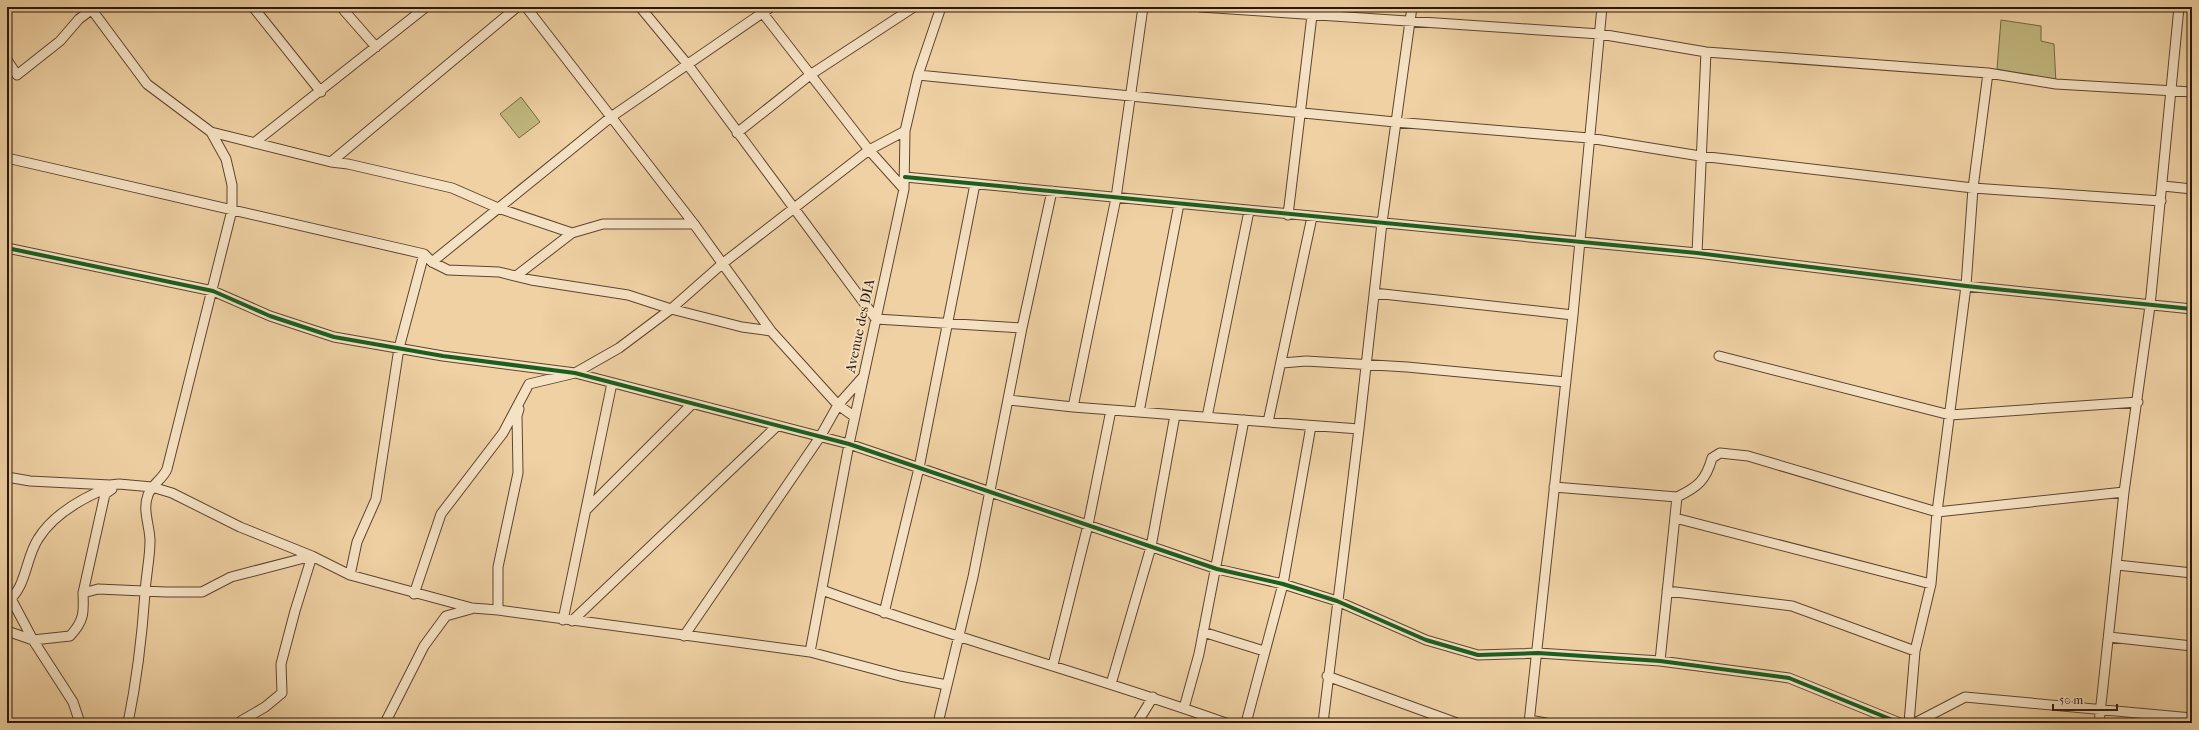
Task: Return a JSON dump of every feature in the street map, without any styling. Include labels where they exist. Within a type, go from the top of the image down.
[{"type":"street","points":[[253,7],[321,92]]},
{"type":"street","points":[[341,7],[376,47]]},
{"type":"street","points":[[254,143],[321,92],[426,7]]},
{"type":"street","points":[[331,162],[517,7]]},
{"type":"street","points":[[526,7],[694,224],[771,331],[838,405],[855,417]]},
{"type":"street","points":[[640,7],[688,65],[876,319],[1022,328]]},
{"type":"street","points":[[432,262],[611,117],[688,65],[760,10],[771,7]]},
{"type":"street","points":[[737,133],[810,75],[914,7]]},
{"type":"street","name":"Avenue des DIA","points":[[810,652],[849,444],[904,189],[905,131],[918,75],[941,7]]},
{"type":"street","points":[[1073,407],[1116,198],[1143,7]]},
{"type":"street","points":[[1200,7],[1313,11],[1600,34],[1706,52],[1988,73],[2056,84],[2171,92],[2192,92]]},
{"type":"street","points":[[1323,723],[1327,676],[1359,430],[1382,223],[1412,7]]},
{"type":"street","points":[[1546,723],[1529,721],[1538,653],[1573,315],[1588,138],[1602,7]]},
{"type":"street","points":[[2099,723],[2124,492],[2138,402],[2150,306],[2163,186],[2179,7]]},
{"type":"street","points":[[7,60],[17,75],[60,41],[79,19],[93,9],[147,84],[211,132],[331,162],[348,164],[452,188],[498,208],[572,233]]},
{"type":"street","points":[[760,10],[868,150],[904,189]]},
{"type":"street","points":[[1288,215],[1313,11]]},
{"type":"street","points":[[1697,253],[1700,156],[1706,52]]},
{"type":"street","points":[[1909,723],[1916,651],[1931,584],[1937,512],[1966,286],[1973,188],[1988,73]]},
{"type":"street","points":[[918,75],[1395,122],[1588,138],[1700,156],[1973,188],[2161,201]]},
{"type":"street","points":[[414,594],[441,514],[503,433],[529,384],[575,373],[619,348],[671,309],[722,264],[868,150],[905,131]]},
{"type":"street","points":[[128,723],[142,638],[150,541],[146,514],[147,496],[152,487],[165,474],[167,469],[213,291],[232,210],[232,185],[226,159],[211,132]]},
{"type":"street","points":[[7,158],[424,254],[432,262],[448,270],[499,272],[628,295],[671,309],[742,327],[771,331]]},
{"type":"street","points":[[904,177],[1579,243],[1697,253],[1966,286],[2150,306],[2192,309]]},
{"type":"street","points":[[884,613],[919,468],[975,184]]},
{"type":"street","points":[[2163,186],[2192,189]]},
{"type":"street","points":[[938,723],[960,637],[988,491],[1009,400],[1022,328],[1052,191]]},
{"type":"street","points":[[1139,412],[1179,204]]},
{"type":"street","points":[[1207,417],[1249,211]]},
{"type":"street","points":[[1268,422],[1282,363],[1312,217]]},
{"type":"street","points":[[516,276],[572,233],[603,224],[694,224]]},
{"type":"street","points":[[7,248],[213,291],[270,316],[334,337],[399,348],[575,373],[612,384],[849,444],[1216,569],[1283,584],[1337,601],[1426,640],[1478,655],[1538,653],[1660,661],[1789,678],[1900,723]]},
{"type":"street","points":[[350,575],[357,542],[376,499],[399,348],[424,254]]},
{"type":"street","points":[[1374,293],[1573,315]]},
{"type":"street","points":[[1718,356],[1950,415],[2138,402]]},
{"type":"street","points":[[1282,363],[1306,361],[1407,366],[1566,382]]},
{"type":"street","points":[[684,636],[820,437],[838,405],[864,376]]},
{"type":"street","points":[[498,610],[498,567],[514,498],[518,473],[517,416],[529,384]]},
{"type":"street","points":[[567,621],[586,510],[612,384]]},
{"type":"street","points":[[1009,400],[1073,407],[1359,430]]},
{"type":"street","points":[[586,510],[692,404]]},
{"type":"street","points":[[1053,665],[1088,526],[1111,410]]},
{"type":"street","points":[[1111,684],[1150,546],[1175,415]]},
{"type":"street","points":[[1184,708],[1203,632],[1244,420]]},
{"type":"street","points":[[567,621],[777,426]]},
{"type":"street","points":[[1246,723],[1283,584],[1311,426]]},
{"type":"street","points":[[1554,487],[1676,497],[1698,486],[1708,474],[1712,458],[1720,453],[1748,456],[1937,512],[2124,492]]},
{"type":"street","points":[[7,477],[30,481],[110,485],[119,484],[152,487],[183,497],[240,527],[312,556],[350,575],[414,594],[472,608],[498,610],[567,621],[810,652],[900,676],[947,685]]},
{"type":"street","points":[[7,631],[33,640],[70,636],[79,626],[84,612],[83,593],[105,494],[119,484]]},
{"type":"street","points":[[80,723],[73,702],[33,640],[8,597],[23,578],[38,539],[51,523],[67,508],[119,484]]},
{"type":"street","points":[[1660,661],[1676,497]]},
{"type":"street","points":[[1675,518],[1931,584]]},
{"type":"street","points":[[83,593],[98,588],[202,592],[231,576],[312,556]]},
{"type":"street","points":[[241,721],[265,707],[282,693],[281,664],[294,611],[312,556]]},
{"type":"street","points":[[2116,565],[2192,573]]},
{"type":"street","points":[[822,590],[884,613],[1153,697],[1226,723]]},
{"type":"street","points":[[1667,591],[1792,606],[1916,651]]},
{"type":"street","points":[[385,723],[424,646],[446,616],[472,608]]},
{"type":"street","points":[[1203,632],[1264,651]]},
{"type":"street","points":[[2109,637],[2192,646]]},
{"type":"street","points":[[1327,676],[1457,723]]},
{"type":"street","points":[[1137,723],[1153,697]]},
{"type":"street","points":[[1915,723],[1965,697],[2192,718]]},
{"type":"shaded area","points":[[2001,20],[2041,26],[2041,41],[2054,44],[2056,84],[1997,69]]},
{"type":"shaded area","points":[[521,97],[540,122],[519,138],[500,114]]},
{"type":"cycle path","points":[[905,177],[1697,253],[1966,286],[2192,309]]},
{"type":"cycle path","points":[[7,248],[213,291],[270,316],[334,337],[443,356],[575,373],[849,444],[1217,569],[1283,584],[1337,601],[1426,640],[1478,655],[1538,653],[1660,661],[1789,678],[1900,723]]}]
